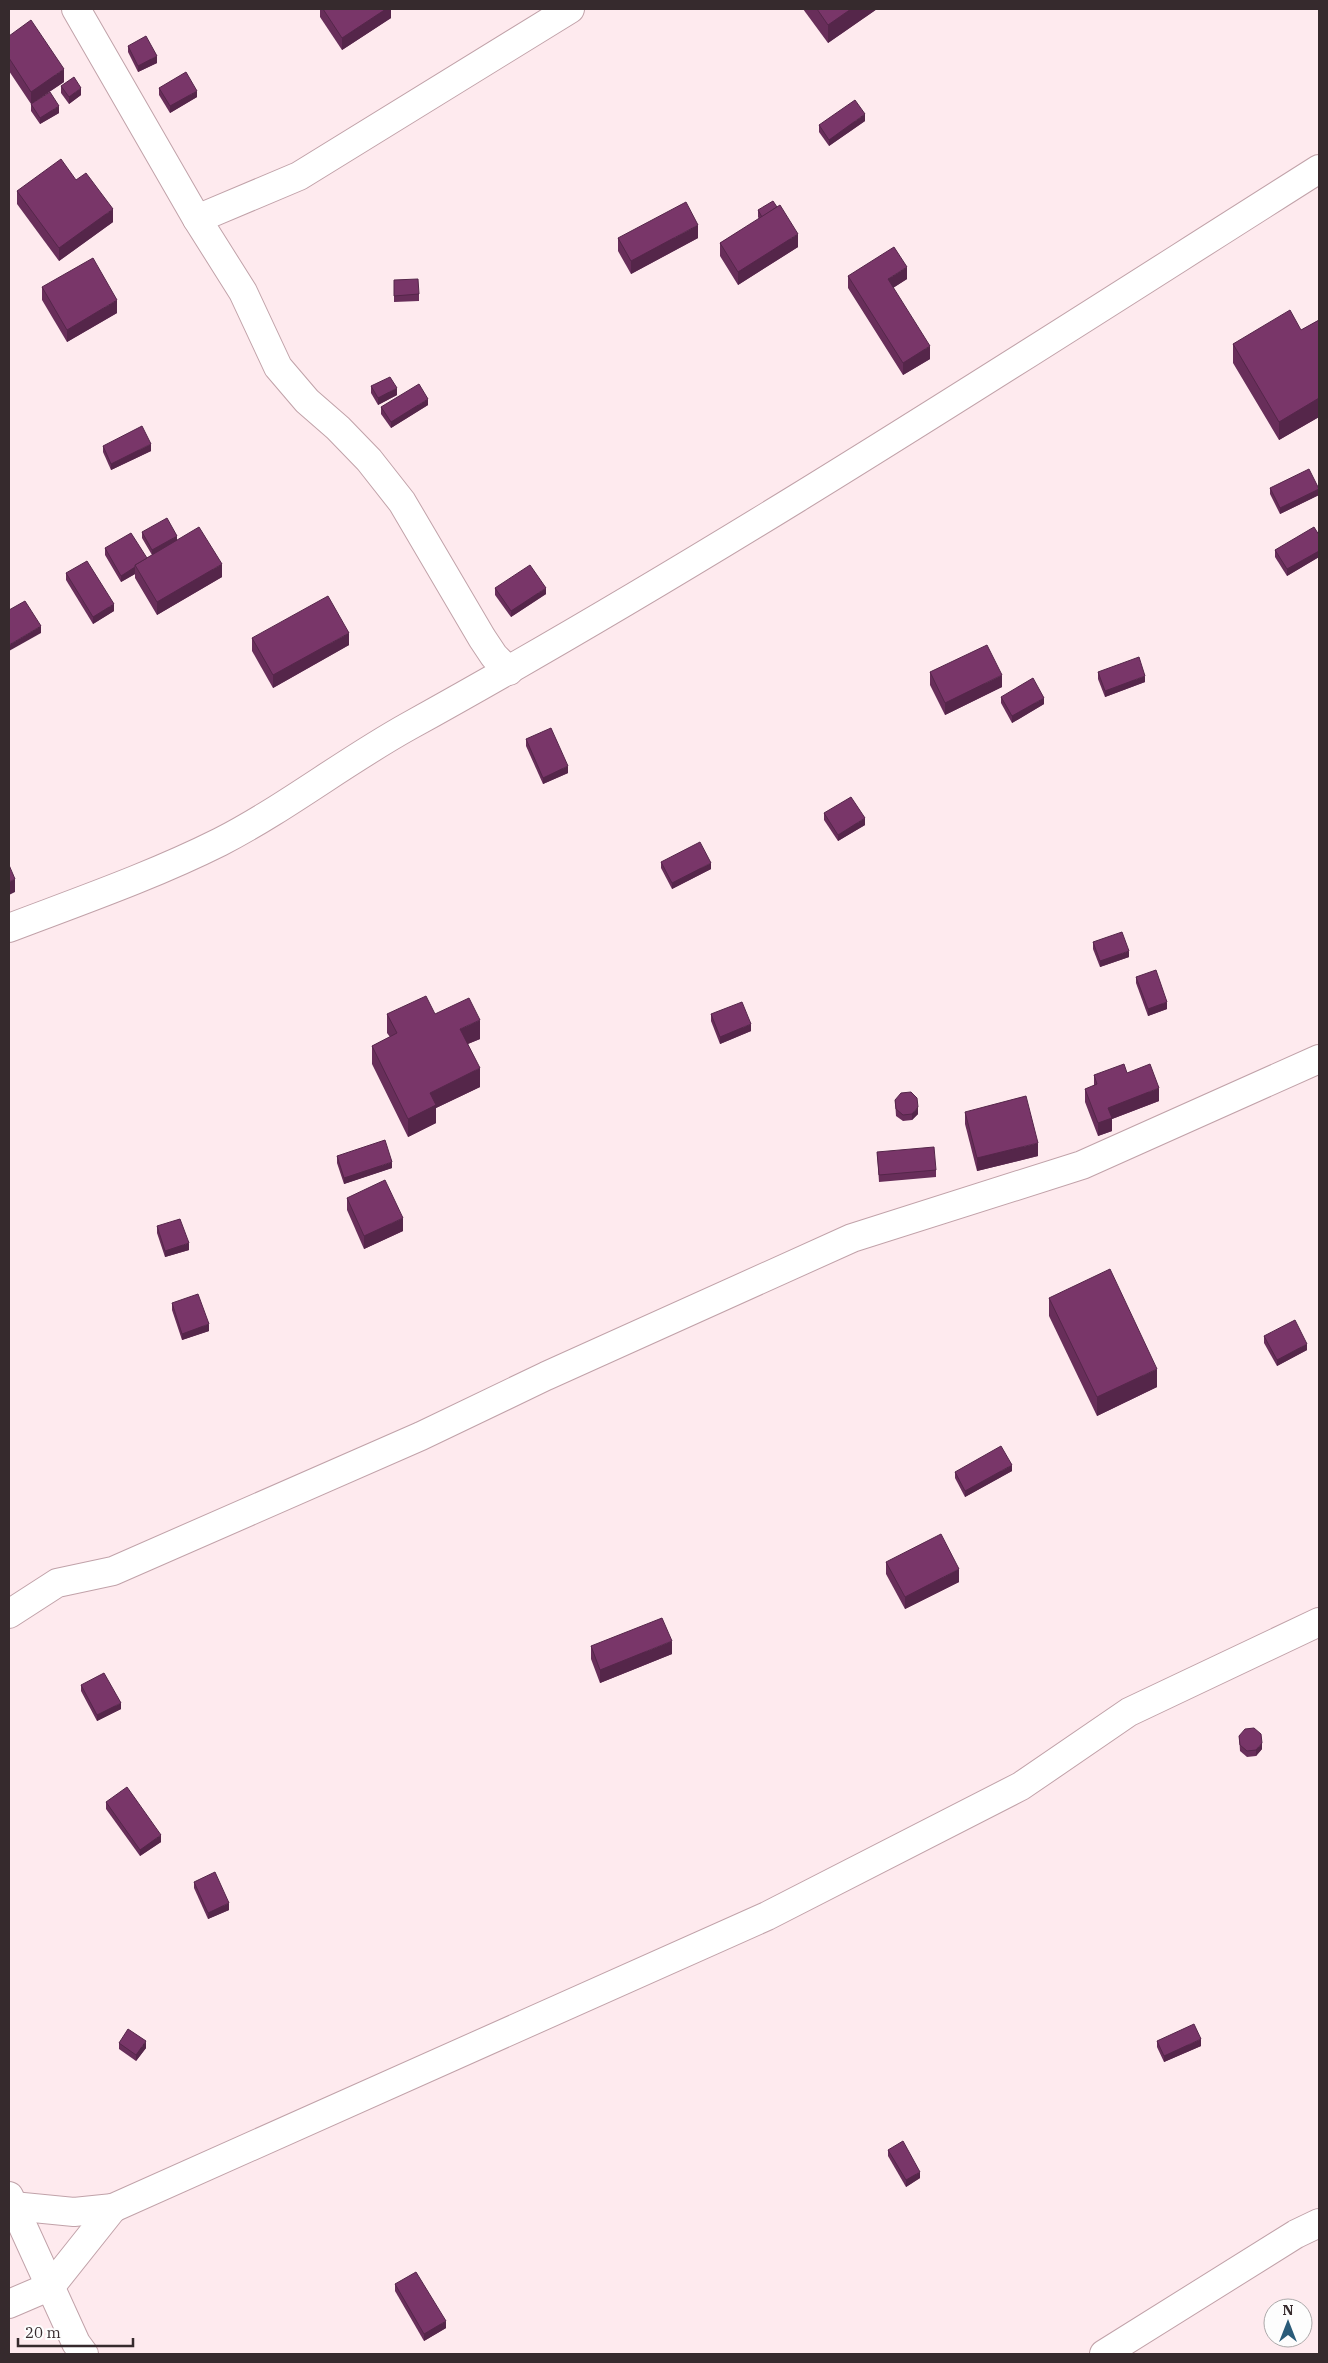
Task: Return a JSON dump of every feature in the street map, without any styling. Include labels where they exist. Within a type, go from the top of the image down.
[{"type":"street","points":[[76,9],[197,219],[243,292],[278,367],[307,401],[338,428],[369,460],[402,502],[482,638],[494,656],[509,671]]},
{"type":"street","points":[[197,219],[299,176],[570,9]]},
{"type":"street","points":[[9,928],[162,869],[222,841],[278,809],[399,731],[509,671],[642,594],[1319,169]]},
{"type":"street","points":[[9,1614],[57,1583],[122,1567],[421,1436],[546,1376],[844,1242],[1082,1165],[1319,1059]]},
{"type":"street","points":[[11,2201],[74,2212],[113,2208],[767,1916],[1021,1786],[1129,1712],[1319,1622]]},
{"type":"street","points":[[11,2201],[76,2342],[84,2354]]},
{"type":"street","points":[[9,2304],[50,2286],[113,2208]]},
{"type":"street","points":[[1104,2354],[1296,2234],[1319,2223]]},
{"type":"building","points":[[323,9],[386,9],[342,38]]},
{"type":"building","points":[[817,9],[851,9],[828,25]]},
{"type":"building","points":[[31,20],[64,69],[31,92],[9,58],[9,36]]},
{"type":"building","points":[[146,36],[157,56],[138,66],[128,46]]},
{"type":"building","points":[[186,72],[197,91],[170,106],[159,88]]},
{"type":"building","points":[[74,77],[81,88],[69,97],[61,86]]},
{"type":"building","points":[[50,92],[59,106],[40,118],[31,104]]},
{"type":"building","points":[[855,100],[865,114],[829,140],[819,125]]},
{"type":"building","points":[[61,159],[76,180],[86,173],[113,209],[59,248],[17,191]]},
{"type":"building","points":[[773,201],[777,207],[762,217],[758,210]]},
{"type":"building","points":[[686,202],[698,225],[631,261],[618,238]]},
{"type":"building","points":[[780,205],[798,234],[738,272],[720,243]]},
{"type":"building","points":[[894,247],[907,267],[888,279],[930,346],[903,363],[848,276]]},
{"type":"building","points":[[93,258],[117,300],[67,330],[42,287]]},
{"type":"building","points":[[418,279],[419,294],[394,296],[394,280]]},
{"type":"building","points":[[1290,310],[1301,330],[1319,320],[1319,398],[1279,422],[1233,344]]},
{"type":"building","points":[[390,377],[397,388],[378,398],[371,386]]},
{"type":"building","points":[[419,384],[428,399],[391,422],[381,407]]},
{"type":"building","points":[[142,426],[151,444],[111,464],[103,446]]},
{"type":"building","points":[[1309,469],[1319,489],[1280,508],[1270,488]]},
{"type":"building","points":[[167,518],[177,536],[152,550],[142,532]]},
{"type":"building","points":[[199,527],[222,564],[157,602],[135,565]]},
{"type":"building","points":[[1314,527],[1319,535],[1319,551],[1287,569],[1275,550]]},
{"type":"building","points":[[131,533],[147,558],[121,576],[105,548]]},
{"type":"building","points":[[87,561],[114,604],[93,617],[66,573]]},
{"type":"building","points":[[530,565],[546,588],[511,611],[495,588]]},
{"type":"building","points":[[328,596],[349,633],[273,675],[252,638]]},
{"type":"building","points":[[25,601],[41,626],[9,645],[9,610]]},
{"type":"building","points":[[987,645],[1002,675],[945,703],[930,672]]},
{"type":"building","points":[[1139,657],[1145,676],[1105,691],[1098,672]]},
{"type":"building","points":[[1033,678],[1044,698],[1012,716],[1001,697]]},
{"type":"building","points":[[551,728],[568,766],[543,778],[526,739]]},
{"type":"building","points":[[851,797],[865,818],[838,835],[824,813]]},
{"type":"building","points":[[700,842],[711,863],[672,883],[661,862]]},
{"type":"building","points":[[9,865],[15,879],[9,882]]},
{"type":"building","points":[[1122,932],[1129,951],[1100,961],[1093,942]]},
{"type":"building","points":[[1156,970],[1167,1002],[1148,1009],[1136,977]]},
{"type":"building","points":[[426,996],[435,1014],[469,998],[480,1020],[460,1029],[480,1068],[430,1093],[436,1105],[408,1119],[372,1046],[397,1033],[387,1014]]},
{"type":"building","points":[[742,1002],[751,1024],[720,1037],[711,1014]]},
{"type":"building","points":[[1124,1064],[1127,1073],[1150,1064],[1159,1088],[1108,1108],[1112,1118],[1098,1123],[1085,1089],[1097,1084],[1094,1075]]},
{"type":"building","points":[[911,1092],[917,1098],[918,1107],[912,1114],[903,1115],[896,1109],[895,1100],[901,1093]]},
{"type":"building","points":[[1026,1096],[1038,1143],[977,1158],[965,1112]]},
{"type":"building","points":[[385,1140],[392,1162],[344,1178],[337,1156]]},
{"type":"building","points":[[934,1147],[936,1170],[879,1175],[877,1152]]},
{"type":"building","points":[[385,1180],[403,1218],[364,1236],[347,1198]]},
{"type":"building","points":[[180,1219],[189,1243],[165,1251],[157,1226]]},
{"type":"building","points":[[1110,1269],[1157,1369],[1097,1397],[1049,1298]]},
{"type":"building","points":[[198,1294],[209,1324],[182,1334],[172,1303]]},
{"type":"building","points":[[1295,1320],[1307,1344],[1277,1360],[1264,1336]]},
{"type":"building","points":[[1001,1446],[1012,1465],[965,1491],[955,1472]]},
{"type":"building","points":[[941,1534],[959,1569],[905,1597],[886,1562]]},
{"type":"building","points":[[662,1618],[672,1641],[600,1670],[591,1646]]},
{"type":"building","points":[[104,1673],[121,1703],[97,1715],[81,1685]]},
{"type":"building","points":[[1254,1728],[1261,1734],[1262,1743],[1256,1750],[1247,1751],[1240,1745],[1239,1736],[1245,1729]]},
{"type":"building","points":[[127,1787],[161,1835],[140,1850],[106,1802]]},
{"type":"building","points":[[215,1872],[229,1903],[208,1913],[194,1882]]},
{"type":"building","points":[[1194,2024],[1201,2039],[1164,2056],[1157,2041]]},
{"type":"building","points":[[128,2029],[146,2041],[136,2055],[119,2043]]},
{"type":"building","points":[[903,2141],[920,2172],[906,2180],[888,2150]]},
{"type":"building","points":[[416,2272],[446,2321],[424,2334],[395,2284]]}]
